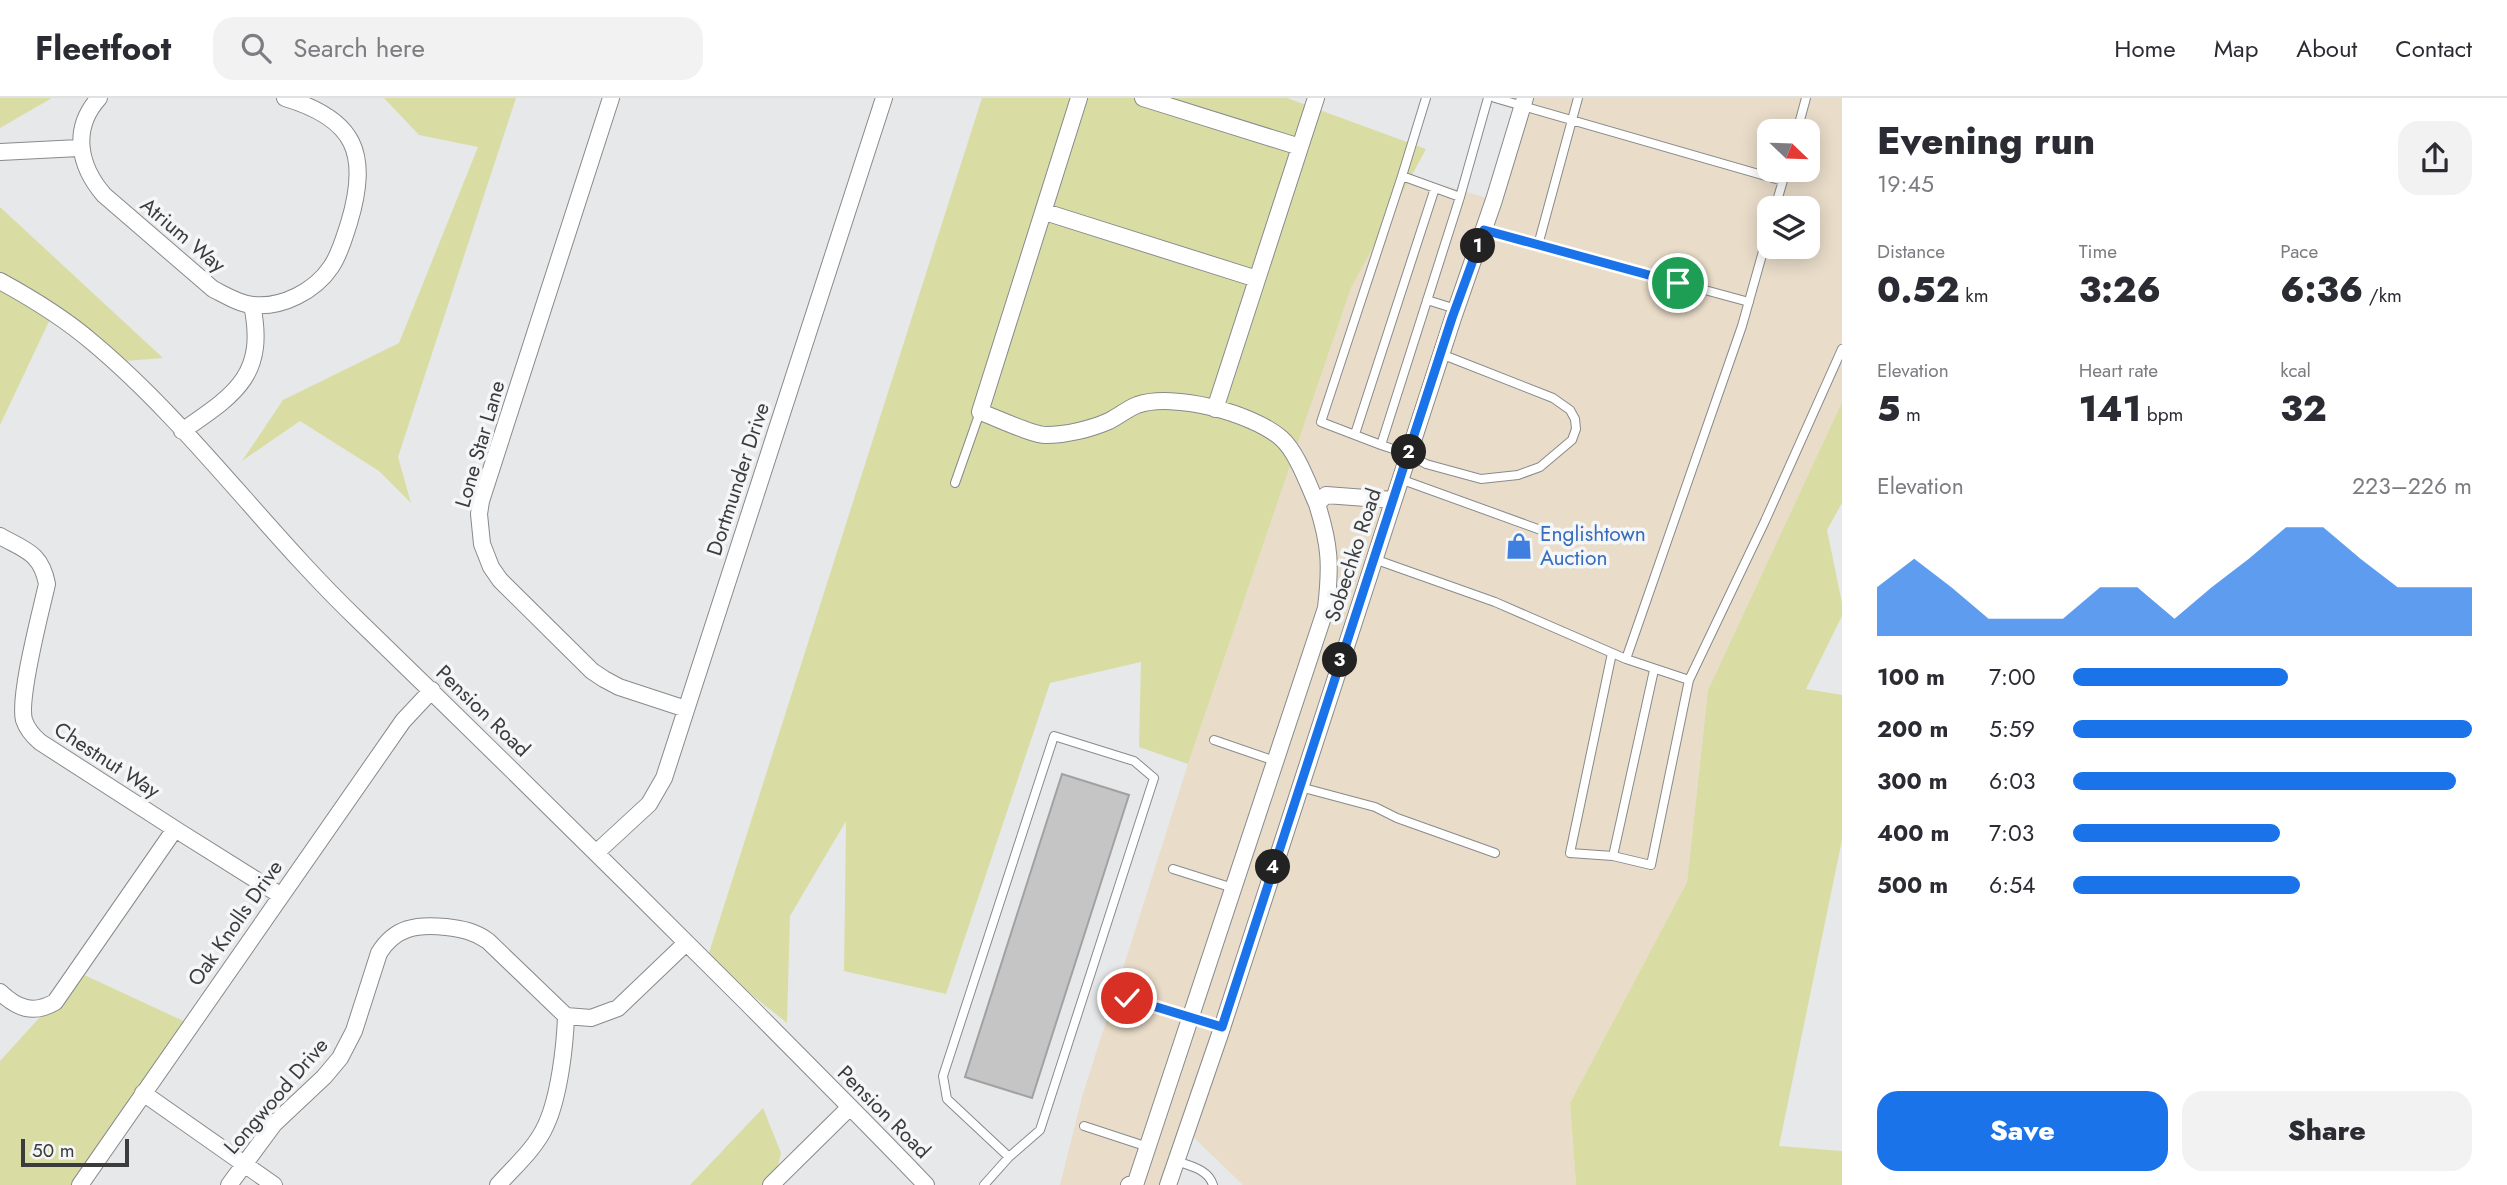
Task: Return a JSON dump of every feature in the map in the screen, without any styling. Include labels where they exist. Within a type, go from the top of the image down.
[{"type":"street","points":[[0,152],[79,148],[84,121],[99,98]]},
{"type":"street","points":[[182,431],[223,404],[247,374],[255,350],[257,327],[252,305],[278,302],[297,296],[324,276],[341,247],[357,195],[357,160],[344,132],[323,112],[285,98]]},
{"type":"street","name":"Lone Star Lane","points":[[611,98],[481,501],[480,534],[484,552],[500,580],[592,671],[619,687],[686,709]]},
{"type":"street","name":"Dortmunder Drive","points":[[597,852],[626,827],[656,793],[664,778],[884,98]]},
{"type":"street","points":[[1079,98],[980,412],[1044,435],[1096,425],[1138,405],[1161,401],[1193,402],[1249,420],[1281,438],[1301,468],[1326,531],[1331,570],[1326,608],[1233,888],[1206,1023],[1148,1147],[1136,1182],[1129,1185]]},
{"type":"street","points":[[1143,98],[1300,147]]},
{"type":"street","points":[[1215,409],[1316,98]]},
{"type":"street","name":"Sobechko Road","points":[[1168,1185],[1176,1161],[1206,1023],[1299,787],[1524,102]]},
{"type":"street","name":"Atrium Way","points":[[79,148],[89,175],[104,195],[214,289],[252,305]]},
{"type":"street","points":[[1045,212],[1257,279]]},
{"type":"street","name":"Pension Road","points":[[0,281],[43,306],[94,343],[182,431],[265,524],[356,619],[597,852],[926,1185]]},
{"type":"street","points":[[1317,503],[1326,495],[1393,500]]},
{"type":"street","name":"Chestnut Way","points":[[0,536],[38,559],[47,584],[23,702],[24,722],[31,733],[40,743],[280,895]]},
{"type":"street","name":"Oak Knolls Drive","points":[[80,1185],[402,720],[432,690]]},
{"type":"street","points":[[0,992],[12,1004],[24,1009],[34,1010],[55,1002],[175,829]]},
{"type":"street","name":"Longwood Drive","points":[[229,1185],[274,1124],[324,1077],[340,1058],[354,1031],[379,953],[393,935],[402,930],[427,925],[468,930],[477,934],[488,941],[566,1016]]},
{"type":"street","points":[[498,1185],[537,1142],[546,1126],[552,1109],[565,1039],[566,1016],[591,1018],[618,1008],[687,943]]},
{"type":"street","points":[[143,1093],[274,1185]]},
{"type":"street","points":[[771,1185],[850,1107]]},
{"type":"lane","points":[[1426,98],[1321,422],[1408,454],[1426,464],[1481,479],[1518,475],[1540,467],[1572,440],[1576,419],[1570,410],[1553,398],[1441,354]]},
{"type":"lane","points":[[1381,445],[1460,197],[1488,98]]},
{"type":"lane","points":[[1495,98],[1524,102],[1572,121],[1757,174]]},
{"type":"lane","points":[[1538,245],[1578,98]]},
{"type":"lane","points":[[1800,119],[1806,98]]},
{"type":"lane","points":[[1402,176],[1460,197]]},
{"type":"lane","points":[[1355,434],[1435,188]]},
{"type":"lane","points":[[1484,230],[1749,302]]},
{"type":"lane","points":[[1626,659],[1749,302],[1761,259]]},
{"type":"lane","points":[[1427,300],[1456,309]]},
{"type":"lane","points":[[1612,653],[1570,853],[1613,856],[1651,865],[1689,680],[1765,521],[1842,349]]},
{"type":"lane","points":[[955,483],[980,412]]},
{"type":"lane","points":[[1400,479],[1560,537]]},
{"type":"lane","points":[[1374,559],[1495,602],[1626,659],[1689,680]]},
{"type":"lane","points":[[1613,856],[1654,670]]},
{"type":"lane","points":[[984,1185],[1009,1157],[1040,1130],[1154,778],[1134,761],[1054,736],[943,1076],[947,1099],[1009,1157]]},
{"type":"lane","points":[[1214,740],[1275,761]]},
{"type":"lane","points":[[1299,787],[1375,807],[1397,818],[1495,853]]},
{"type":"lane","points":[[1173,869],[1233,888]]},
{"type":"lane","points":[[1127,998],[1206,1023]]},
{"type":"lane","points":[[1084,1126],[1148,1147]]},
{"type":"lane","points":[[1176,1161],[1203,1171],[1210,1177],[1213,1185]]},
{"type":"shaded area","name":"Englishtown Auction","points":[[1525,98],[1842,98],[1842,402],[1708,690],[1687,882],[1570,1103],[1576,1185],[1243,1185],[1187,1131],[1168,1185],[1060,1185],[1082,1097],[1188,764],[1351,288],[1411,176],[1494,200]]},
{"type":"green space","points":[[0,98],[52,98],[0,128]]},
{"type":"green space","points":[[384,98],[516,98],[398,457],[411,503],[379,471],[300,421],[242,461],[283,400],[399,343],[478,147],[419,135]]},
{"type":"green space","points":[[982,98],[1287,98],[1426,149],[1351,288],[1188,764],[1139,747],[1141,662],[1050,683],[946,994],[844,971],[846,821],[790,916],[787,1023],[707,959]]},
{"type":"green space","points":[[0,207],[163,358],[113,362],[52,315],[0,425]]},
{"type":"green space","points":[[1842,402],[1842,503],[1827,530],[1842,603],[1842,616],[1806,689],[1842,695],[1842,840],[1779,1146],[1842,1151],[1842,1185],[1576,1185],[1570,1103],[1687,882],[1708,690]]},
{"type":"green space","points":[[80,973],[192,1025],[75,1185],[0,1185],[0,1061]]},
{"type":"green space","points":[[763,1108],[781,1153],[774,1185],[690,1185]]},
{"type":"building","points":[[1062,774],[1129,795],[1032,1098],[965,1077]]},
{"type":"place","name":"Englishtown Auction","points":[[1519,546]]},
{"type":"route","points":[[1127,998],[1222,1027],[1452,318],[1484,230],[1678,283]]}]
